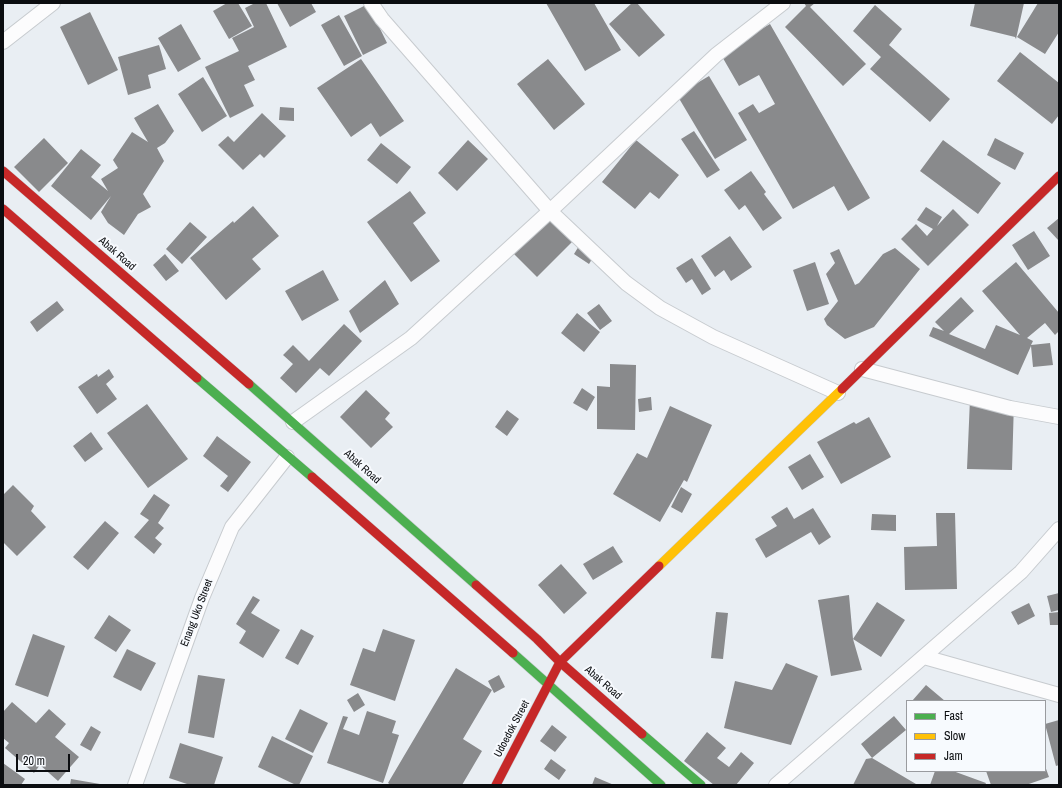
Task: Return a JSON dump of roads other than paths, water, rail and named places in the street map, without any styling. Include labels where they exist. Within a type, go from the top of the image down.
[{"type":"main road","name":"Abak Road","points":[[3,170],[293,422],[537,639],[560,662],[701,785]]},
{"type":"main road","name":"Udoedok Street","points":[[496,785],[560,662],[838,393],[1059,176]]},
{"type":"main road","points":[[3,209],[549,684],[661,785]]},
{"type":"street","points":[[3,42],[53,3]]},
{"type":"street","points":[[371,3],[382,19],[550,211],[626,283],[660,308],[713,337],[838,393]]},
{"type":"street","points":[[293,422],[411,338],[550,211],[716,55],[783,3]]},
{"type":"street","points":[[862,369],[1010,408],[1059,417]]},
{"type":"street","name":"Enang Uko Street","points":[[135,785],[202,598],[232,527],[287,457]]},
{"type":"street","points":[[776,785],[1021,572],[1059,529]]},
{"type":"street","points":[[924,657],[1059,695]]}]
